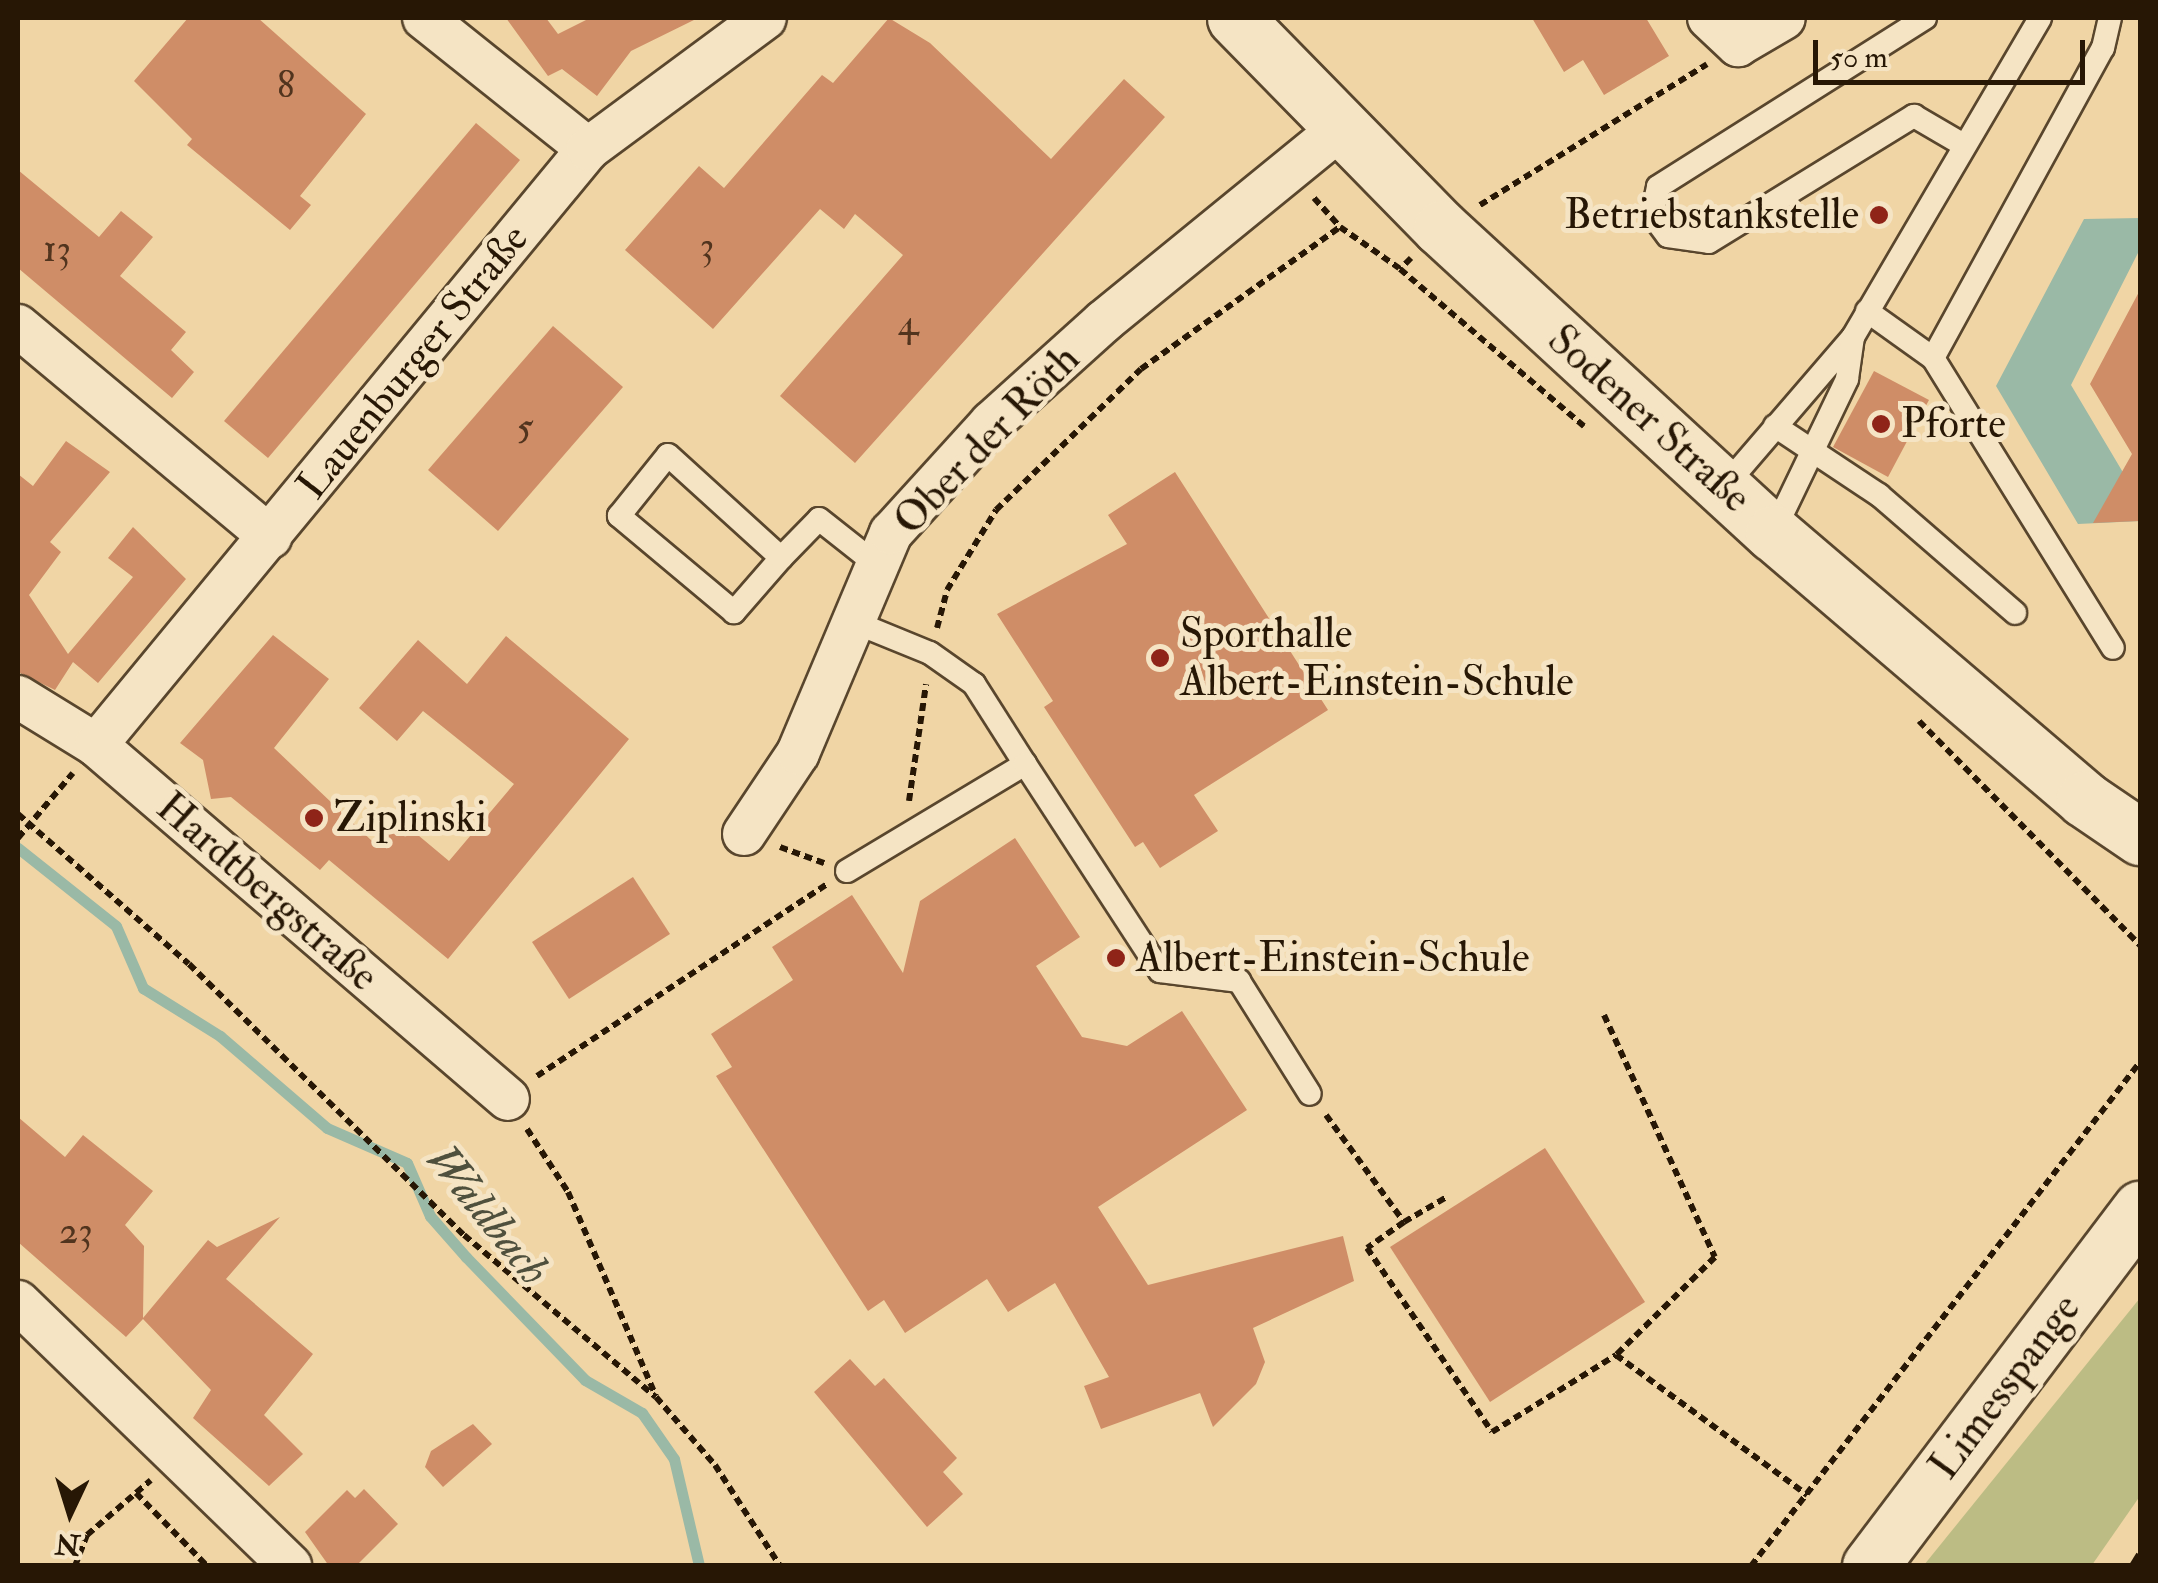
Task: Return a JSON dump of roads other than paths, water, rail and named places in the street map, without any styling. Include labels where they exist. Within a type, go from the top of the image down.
[{"type":"street","points":[[424,18],[588,149]]},
{"type":"street","name":"Lauenburger Straße","points":[[96,745],[588,149],[765,18]]},
{"type":"street","name":"Sodener Straße","points":[[1235,18],[1338,130],[1773,532],[2084,800],[2140,837]]},
{"type":"street","points":[[1724,31],[1784,18]]},
{"type":"street","name":"Ober der Röth","points":[[744,834],[798,753],[849,620],[892,533],[992,423],[1338,130]]},
{"type":"street","points":[[18,326],[270,537]]},
{"type":"street","name":"Hardtbergstraße","points":[[18,697],[96,745],[508,1099]]},
{"type":"street","name":"Sodener Straße","points":[[2084,800],[2140,866]]},
{"type":"street","name":"Limesspange","points":[[1870,1566],[2140,1210]]},
{"type":"street","points":[[18,1302],[290,1566]]},
{"type":"lane","points":[[1925,18],[1658,186],[1652,215],[1668,236],[1710,242],[1914,116],[1962,144]]},
{"type":"lane","points":[[1724,487],[1852,337],[1962,144],[2040,18]]},
{"type":"lane","points":[[1933,358],[2103,48],[2110,18]]},
{"type":"lane","points":[[1867,311],[1933,358],[2114,648]]},
{"type":"lane","points":[[1773,532],[1849,372],[1852,337]]},
{"type":"lane","points":[[1775,426],[1810,453],[1879,495],[2014,612]]},
{"type":"lane","points":[[781,558],[668,455],[618,516],[734,612],[819,519],[876,564]]},
{"type":"lane","points":[[849,620],[930,653],[974,684],[1160,972],[1240,981],[1310,1094]]},
{"type":"lane","points":[[847,871],[1024,764]]},
{"type":"waterway","name":"Waldbach","points":[[18,848],[116,926],[143,988],[220,1036],[327,1128],[407,1163],[430,1216],[466,1257],[585,1380],[642,1413],[674,1459],[699,1566]]},
{"type":"railway","points":[[2133,1566],[2140,1555]]},
{"type":"place","name":"Betriebstankstelle","points":[[1879,215]]},
{"type":"place","name":"Pforte","points":[[1881,424]]},
{"type":"place","name":"Sporthalle Albert-Einstein-Schule","points":[[1160,658]]},
{"type":"place","name":"Ziplinski","points":[[314,818]]},
{"type":"place","name":"Albert-Einstein-Schule","points":[[1116,958]]}]
